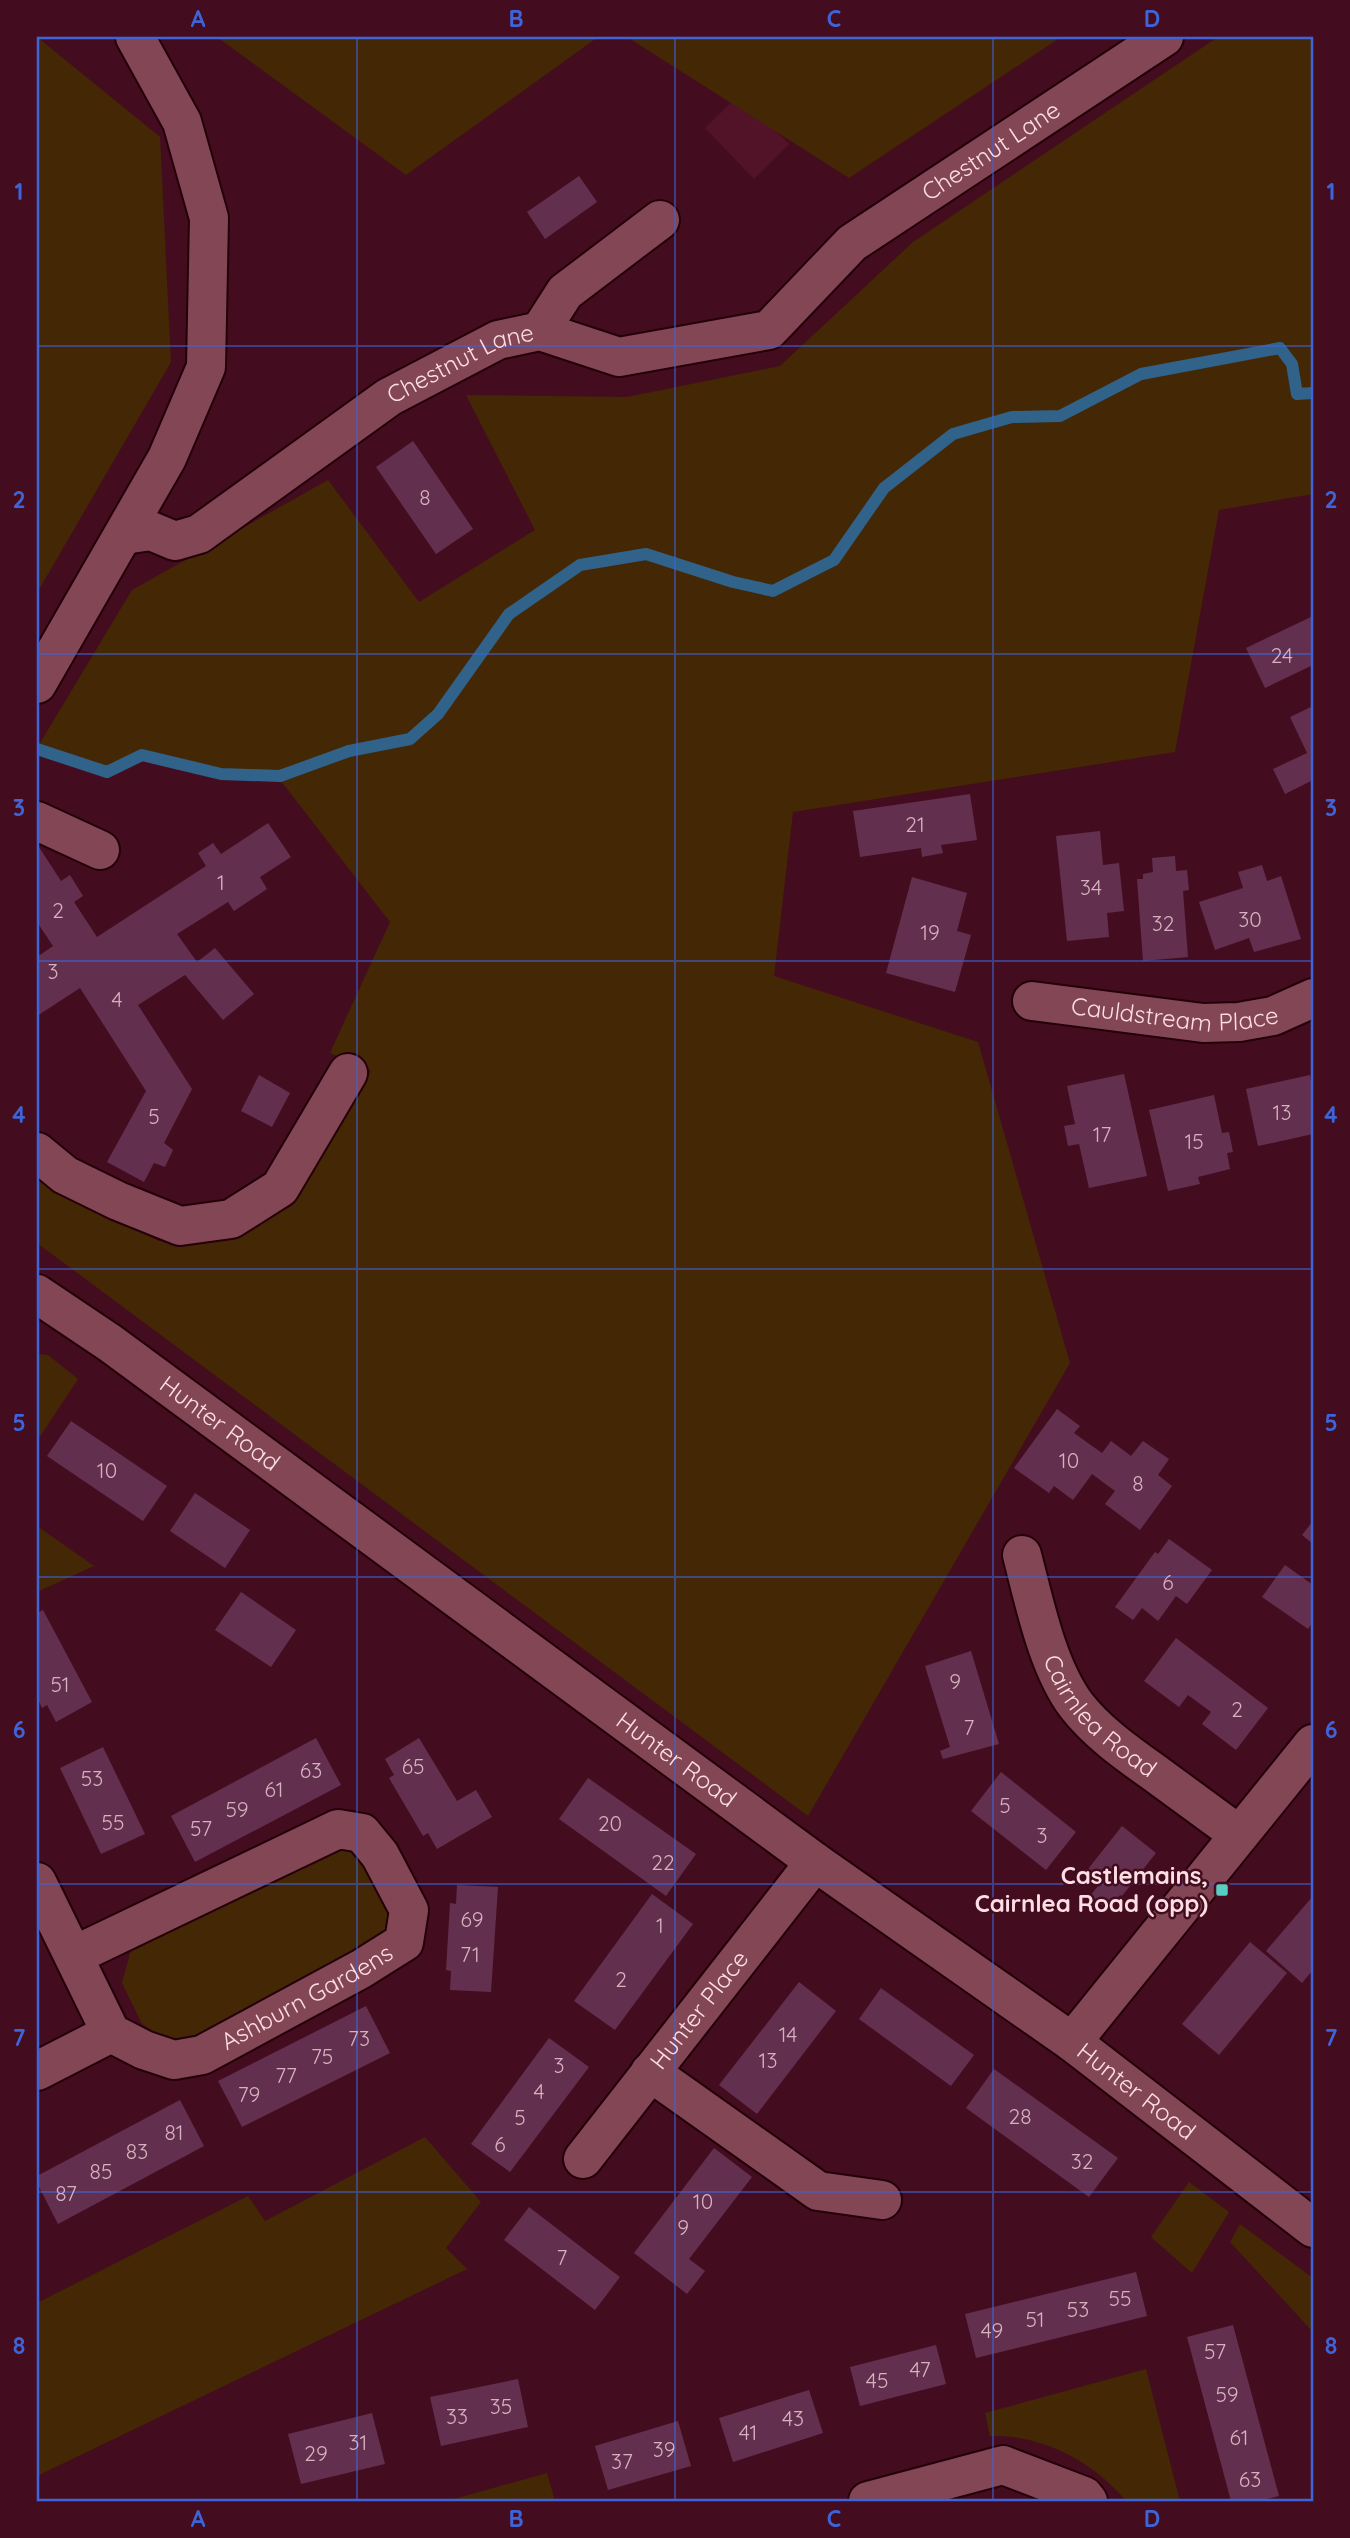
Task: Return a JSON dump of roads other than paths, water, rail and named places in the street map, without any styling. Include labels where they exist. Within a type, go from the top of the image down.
[{"type":"street","points":[[37,684],[167,458],[206,367],[209,218],[182,122],[135,37]]},
{"type":"street","name":"Chestnut Lane","points":[[124,535],[151,531],[175,541],[199,534],[389,397],[498,340],[540,331],[619,357],[769,330],[852,243],[1164,37]]},
{"type":"street","points":[[540,331],[565,292],[660,220]]},
{"type":"street","points":[[37,821],[100,849]]},
{"type":"street","name":"Cauldstream Place","points":[[1032,1002],[1203,1023],[1239,1022],[1273,1016],[1313,998]]},
{"type":"street","points":[[37,1152],[65,1175],[118,1201],[180,1226],[232,1219],[280,1188],[348,1073]]},
{"type":"street","name":"Hunter Road","points":[[37,1294],[110,1343],[815,1862],[1072,2042],[1313,2228]]},
{"type":"street","name":"Cairnlea Road","points":[[1022,1555],[1040,1627],[1075,1704],[1100,1731],[1238,1834]]},
{"type":"street","points":[[1072,2042],[1313,1744]]},
{"type":"street","name":"Ashburn Gardens","points":[[75,1955],[338,1829],[362,1833],[380,1855],[409,1910],[404,1942],[361,1969],[202,2055],[174,2060],[144,2050],[111,2033]]},
{"type":"street","name":"Hunter Place","points":[[583,2159],[815,1862]]},
{"type":"street","points":[[37,1882],[111,2033],[37,2071]]},
{"type":"street","points":[[650,2072],[818,2191],[883,2200]]},
{"type":"street","points":[[868,2501],[1003,2465],[1084,2496],[1088,2501]]},
{"type":"waterway","points":[[37,749],[107,772],[142,755],[221,774],[280,776],[349,751],[410,739],[438,714],[509,614],[580,565],[646,554],[733,582],[773,591],[834,560],[884,488],[953,434],[1012,417],[1060,416],[1141,374],[1280,348],[1292,364],[1297,394],[1313,393]]},
{"type":"place","name":"Castlemains, Cairnlea Road (opp)","points":[[1222,1890]]}]
